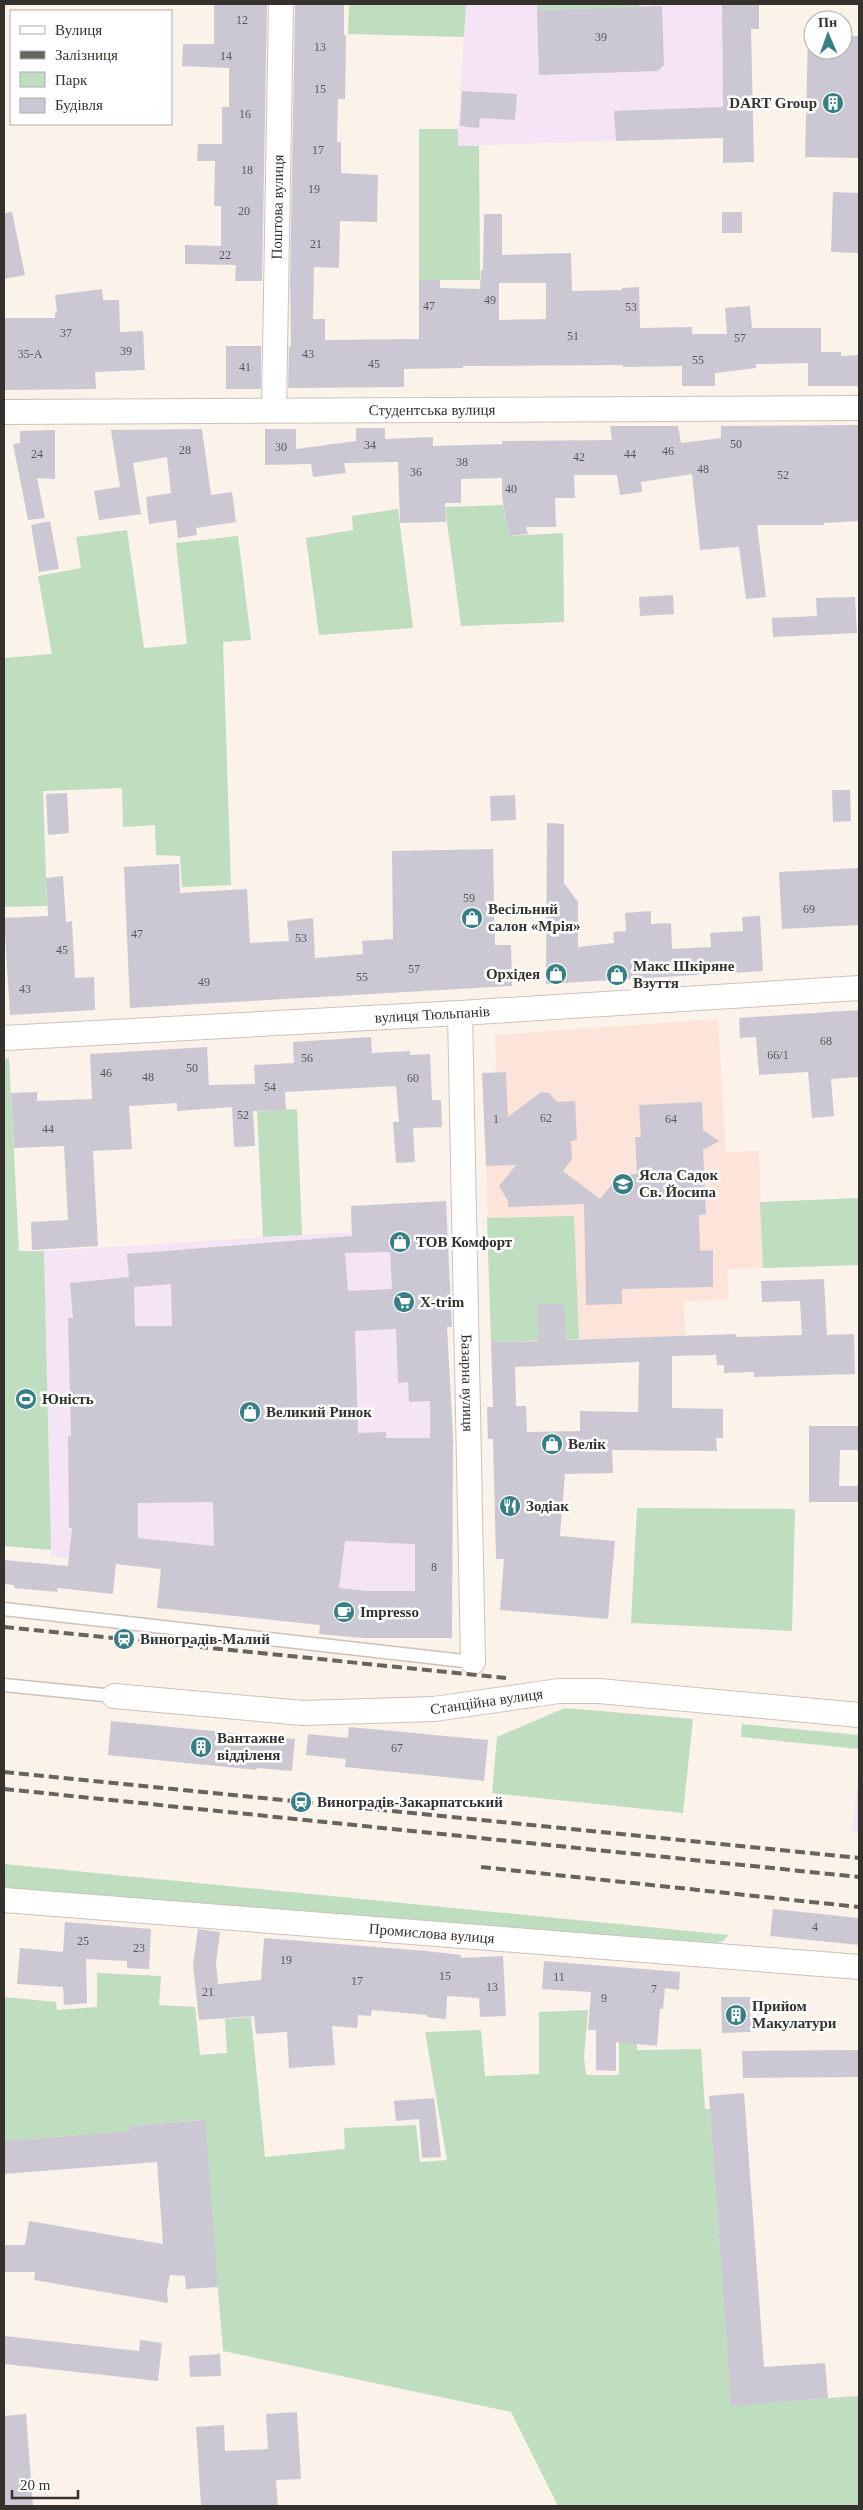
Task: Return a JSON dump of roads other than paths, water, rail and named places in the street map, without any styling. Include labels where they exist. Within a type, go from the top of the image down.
[{"type":"street","name":"Поштова вулиця","points":[[274,409],[281,4]]},
{"type":"street","name":"Студентська вулиця","points":[[4,412],[274,409],[859,408]]},
{"type":"street","name":"вулиця Тюльпанів","points":[[4,1038],[460,1013],[859,988]]},
{"type":"street","name":"Базарна вулиця","points":[[460,1013],[473,1662]]},
{"type":"street","name":"Станційна вулиця","points":[[114,1696],[303,1713],[434,1709],[559,1691],[580,1691],[859,1715]]},
{"type":"street","name":"Промислова вулиця","points":[[4,1900],[859,1967]]},
{"type":"lane","points":[[4,1609],[473,1662]]},
{"type":"lane","points":[[4,1685],[114,1696]]},
{"type":"railway","points":[[4,1627],[506,1678]]},
{"type":"railway","points":[[4,1772],[859,1858]]},
{"type":"railway","points":[[4,1789],[859,1877]]},
{"type":"railway","points":[[481,1867],[859,1907]]},
{"type":"place","name":"DART Group","points":[[833,103]]},
{"type":"place","name":"Весільний салон «Мрія»","points":[[472,918]]},
{"type":"place","name":"Орхідея","points":[[556,974]]},
{"type":"place","name":"Макс Шкіряне Взуття","points":[[617,975]]},
{"type":"place","name":"Ясла Садок Св. Йосипа","points":[[623,1184]]},
{"type":"place","name":"ТОВ Комфорт","points":[[400,1242]]},
{"type":"place","name":"X-trim","points":[[404,1302]]},
{"type":"place","name":"Юність","points":[[26,1399]]},
{"type":"place","name":"Великий Ринок","points":[[250,1412]]},
{"type":"place","name":"Велік","points":[[552,1444]]},
{"type":"place","name":"Зодіак","points":[[510,1506]]},
{"type":"place","name":"Impresso","points":[[344,1612]]},
{"type":"place","name":"Виноградів-Малий","points":[[124,1639]]},
{"type":"place","name":"Вантажне відділеня","points":[[201,1747]]},
{"type":"place","name":"Виноградів-Закарпатський","points":[[301,1802]]},
{"type":"place","name":"Прийом Макулатури","points":[[736,2015]]}]
